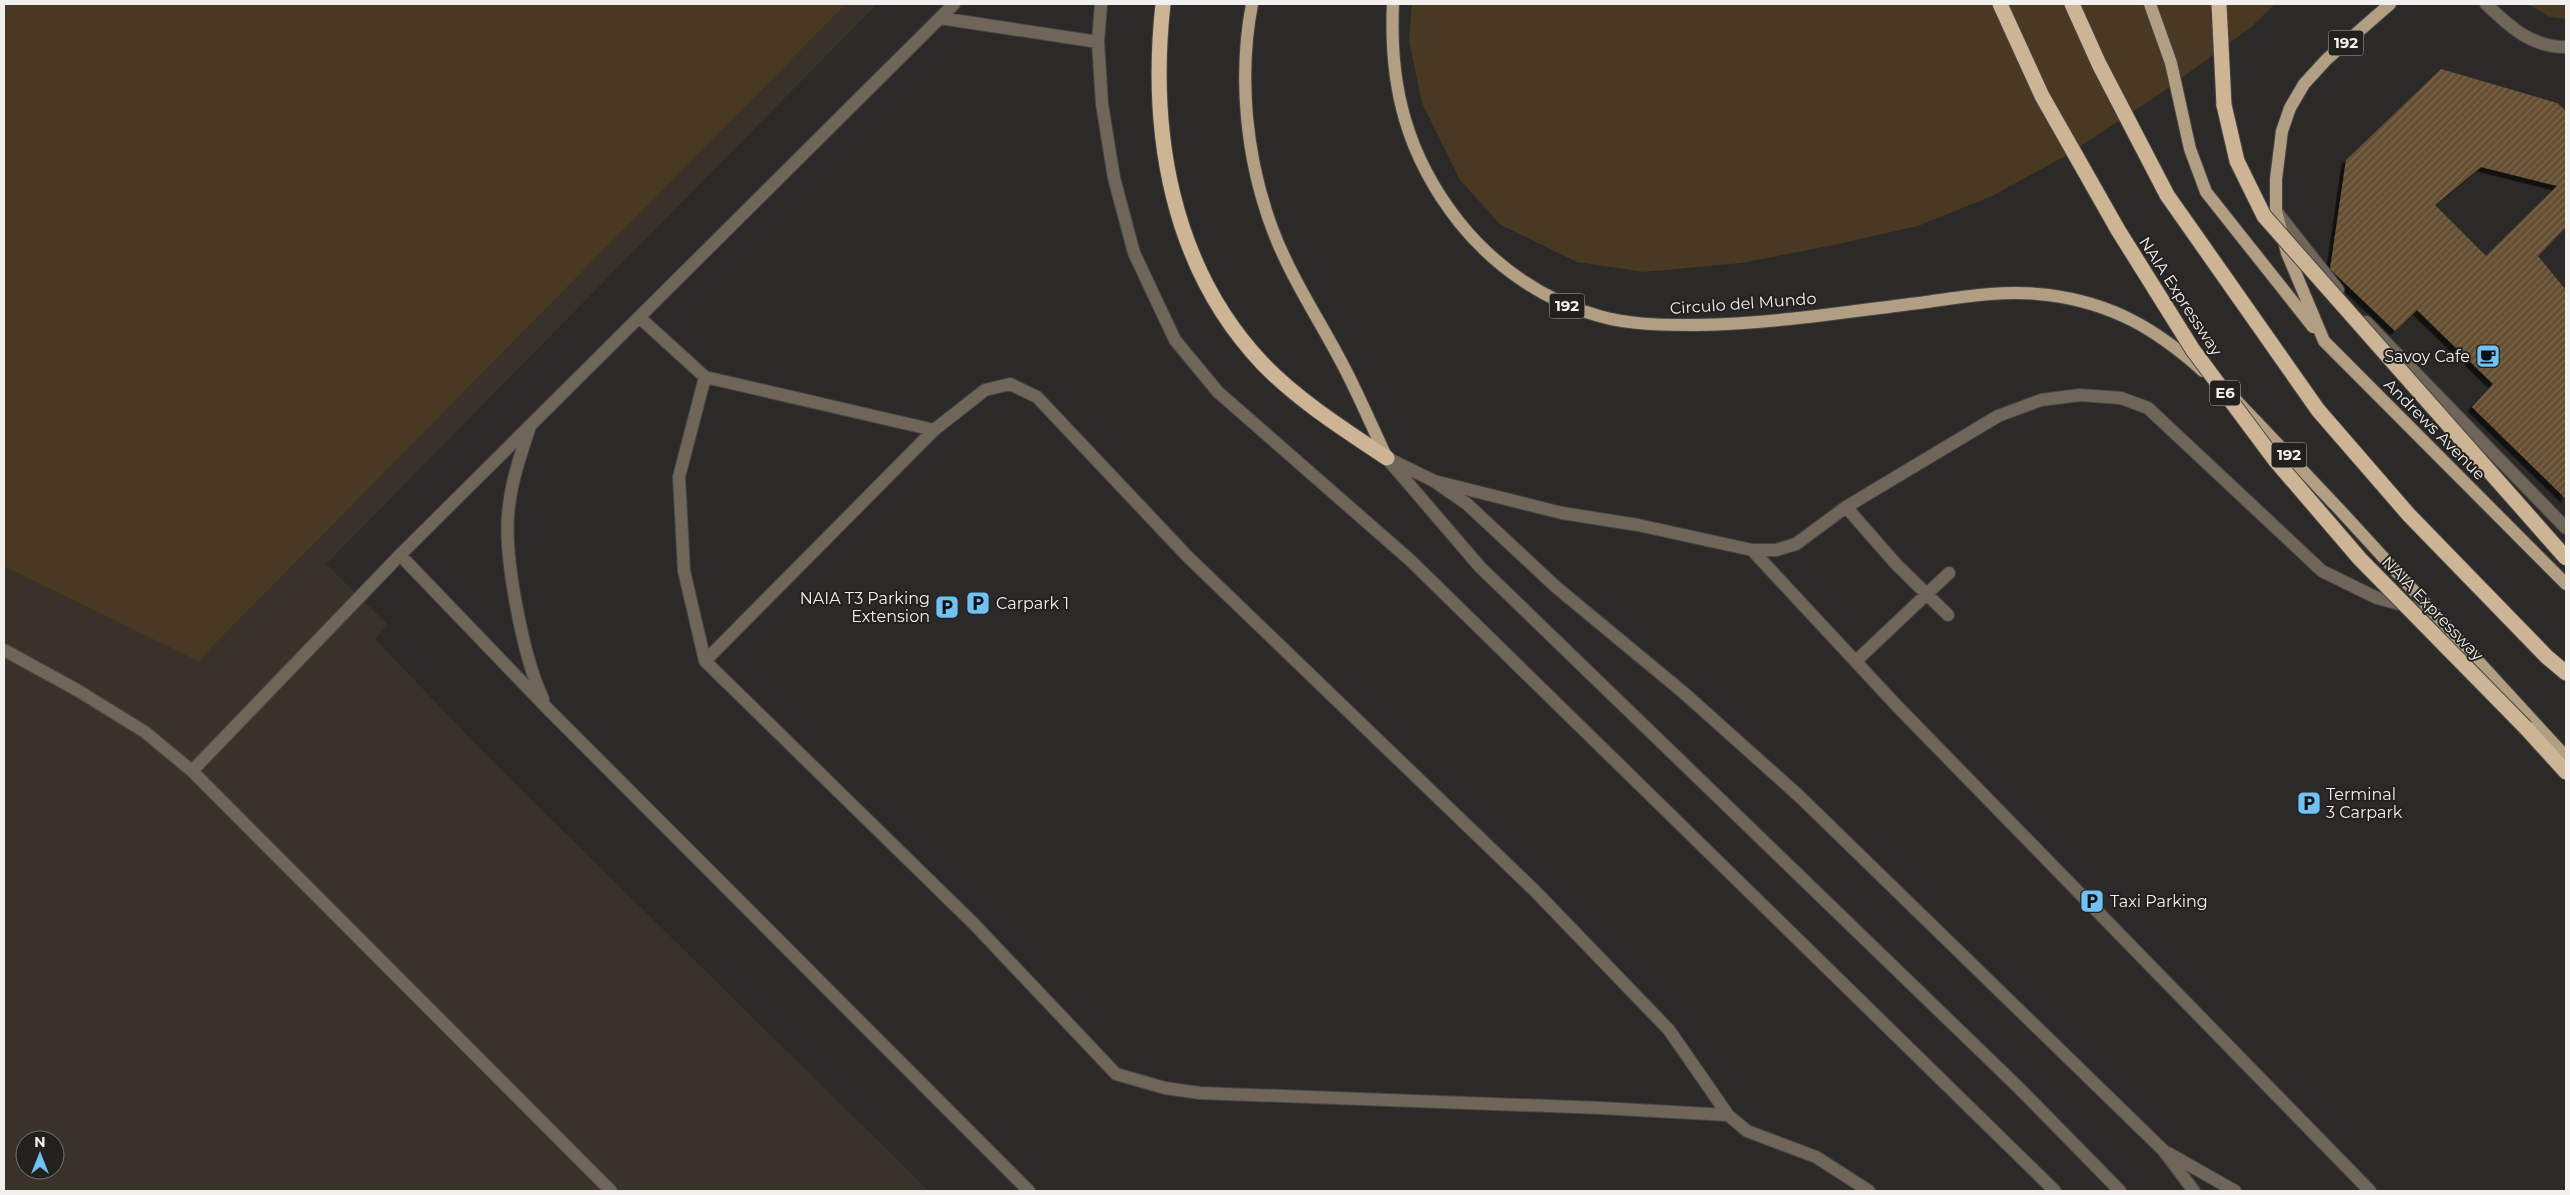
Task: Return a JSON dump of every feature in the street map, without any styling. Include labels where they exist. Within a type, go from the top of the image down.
[{"type":"highway","points":[[1163,4],[1159,41],[1158,84],[1164,158],[1175,207],[1204,278],[1228,319],[1264,365],[1324,416],[1387,458]]},
{"type":"highway","name":"NAIA Expressway","points":[[2000,4],[2042,96],[2118,230],[2192,350],[2275,460],[2360,559],[2566,772]]},
{"type":"highway","points":[[2072,4],[2099,64],[2167,196],[2318,410],[2408,515],[2547,657],[2566,673]]},
{"type":"highway","points":[[2219,4],[2224,105],[2229,134],[2237,161],[2264,216],[2566,558]]},
{"type":"main road","points":[[1252,4],[1247,28],[1245,87],[1250,137],[1259,189],[1272,229],[1296,279],[1345,369],[1387,458]]},
{"type":"main road","name":"Circulo del Mundo","points":[[1393,4],[1394,50],[1399,97],[1420,163],[1442,200],[1469,234],[1504,267],[1536,290],[1568,306],[1600,317],[1635,323],[1669,325],[1766,321],[1972,295],[2046,294],[2102,307],[2139,322],[2190,359],[2244,407],[2434,613]]},
{"type":"main road","points":[[2150,4],[2172,63],[2190,149],[2206,192],[2324,340]]},
{"type":"main road","name":"Andrews Avenue","points":[[2390,4],[2327,59],[2304,84],[2290,108],[2282,131],[2276,179],[2276,211],[2287,253],[2324,340],[2566,584]]},
{"type":"main road","name":"192","points":[[2434,613],[2566,757]]},
{"type":"street","points":[[192,771],[400,555],[954,4]]},
{"type":"street","points":[[1101,4],[1098,42],[1102,104],[1114,178],[1134,253],[1175,340],[1218,392],[1410,560],[2055,1191]]},
{"type":"street","points":[[2486,4],[2523,36],[2549,47],[2566,47]]},
{"type":"street","points":[[940,18],[1098,42]]},
{"type":"street","points":[[2276,211],[2348,303],[2566,528]]},
{"type":"street","points":[[639,317],[705,378],[934,430]]},
{"type":"street","points":[[705,378],[679,476],[684,571],[705,661],[974,924],[1052,1009],[1116,1074],[1164,1088],[1200,1093],[1601,1108],[1728,1115]]},
{"type":"street","points":[[705,661],[934,430],[985,390],[1010,384],[1038,397],[1188,557],[1535,891],[1669,1030],[1728,1115],[1747,1131],[1816,1157],[1869,1191]]},
{"type":"street","points":[[1434,481],[1562,514],[1638,525],[1752,550],[1776,550],[1796,544],[1846,507],[1998,416],[2041,400],[2080,395],[2121,398],[2148,408],[2322,571],[2377,598],[2434,613]]},
{"type":"street","points":[[530,425],[514,474],[508,508],[510,546],[514,582],[533,679],[547,708]]},
{"type":"street","points":[[1387,458],[1434,481],[1467,504],[1556,587],[1684,693],[1798,795],[2163,1150],[2194,1191]]},
{"type":"street","points":[[1387,458],[1480,567],[2019,1088],[2120,1191]]},
{"type":"street","points":[[1846,507],[1896,564],[1948,615]]},
{"type":"street","points":[[1752,550],[1904,713],[2370,1191]]},
{"type":"street","points":[[400,555],[547,708],[1029,1191]]},
{"type":"street","points":[[1856,661],[1949,573]]},
{"type":"street","points":[[4,650],[78,690],[145,732],[192,771],[611,1191]]},
{"type":"street","points":[[2163,1150],[2235,1191]]},
{"type":"shaded area","points":[[4,4],[877,4],[326,564],[388,625],[375,639],[490,759],[929,1191],[4,1191]]},
{"type":"shaded area","points":[[4,4],[846,4],[198,661],[4,566]]},
{"type":"shaded area","points":[[1412,4],[2275,4],[2250,28],[2157,96],[2067,155],[1992,196],[1918,226],[1829,246],[1741,263],[1644,272],[1577,262],[1501,225],[1460,180],[1422,103],[1409,41]]},
{"type":"shaded area","points":[[2528,4],[2566,4],[2566,19],[2550,17]]},
{"type":"building","points":[[2441,69],[2557,103],[2566,111],[2566,227],[2538,256],[2566,290],[2566,499],[2472,407],[2493,384],[2417,310],[2395,331],[2330,269],[2346,160]],"holes":[[[2481,167],[2557,186],[2486,256],[2435,205]]]},
{"type":"place","name":"Savoy Cafe","points":[[2488,356]]},
{"type":"place","name":"Carpark 1","points":[[978,603]]},
{"type":"place","name":"NAIA T3 Parking Extension","points":[[947,607]]},
{"type":"place","name":"Terminal 3 Carpark","points":[[2309,803]]},
{"type":"place","name":"Taxi Parking","points":[[2092,901]]}]
